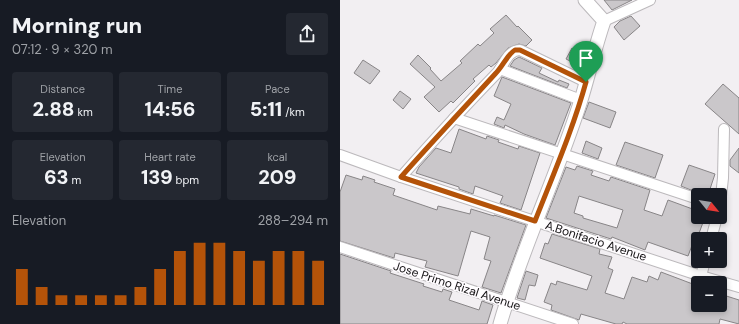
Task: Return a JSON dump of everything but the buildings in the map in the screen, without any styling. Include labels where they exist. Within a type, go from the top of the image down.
[{"type":"street","points":[[585,0],[604,21]]},
{"type":"street","points":[[500,324],[506,302],[535,221],[581,100],[604,21],[650,0]]},
{"type":"street","points":[[401,177],[500,69],[515,50],[520,50],[586,82]]},
{"type":"street","points":[[500,69],[581,100]]},
{"type":"street","points":[[454,118],[691,197]]},
{"type":"street","points":[[722,188],[724,129]]},
{"type":"street","name":"A.Bonifacio Avenue","points":[[340,155],[401,177],[701,276]]},
{"type":"street","name":"Jose Primo Rizal Avenue","points":[[340,247],[573,324]]},
{"type":"street","points":[[701,276],[703,268]]},
{"type":"street","name":"A.Bonifacio Avenue","points":[[727,284],[739,287]]},
{"type":"route","points":[[515,50],[520,50],[586,82],[581,100],[535,221],[401,177],[500,69],[515,50]]}]
